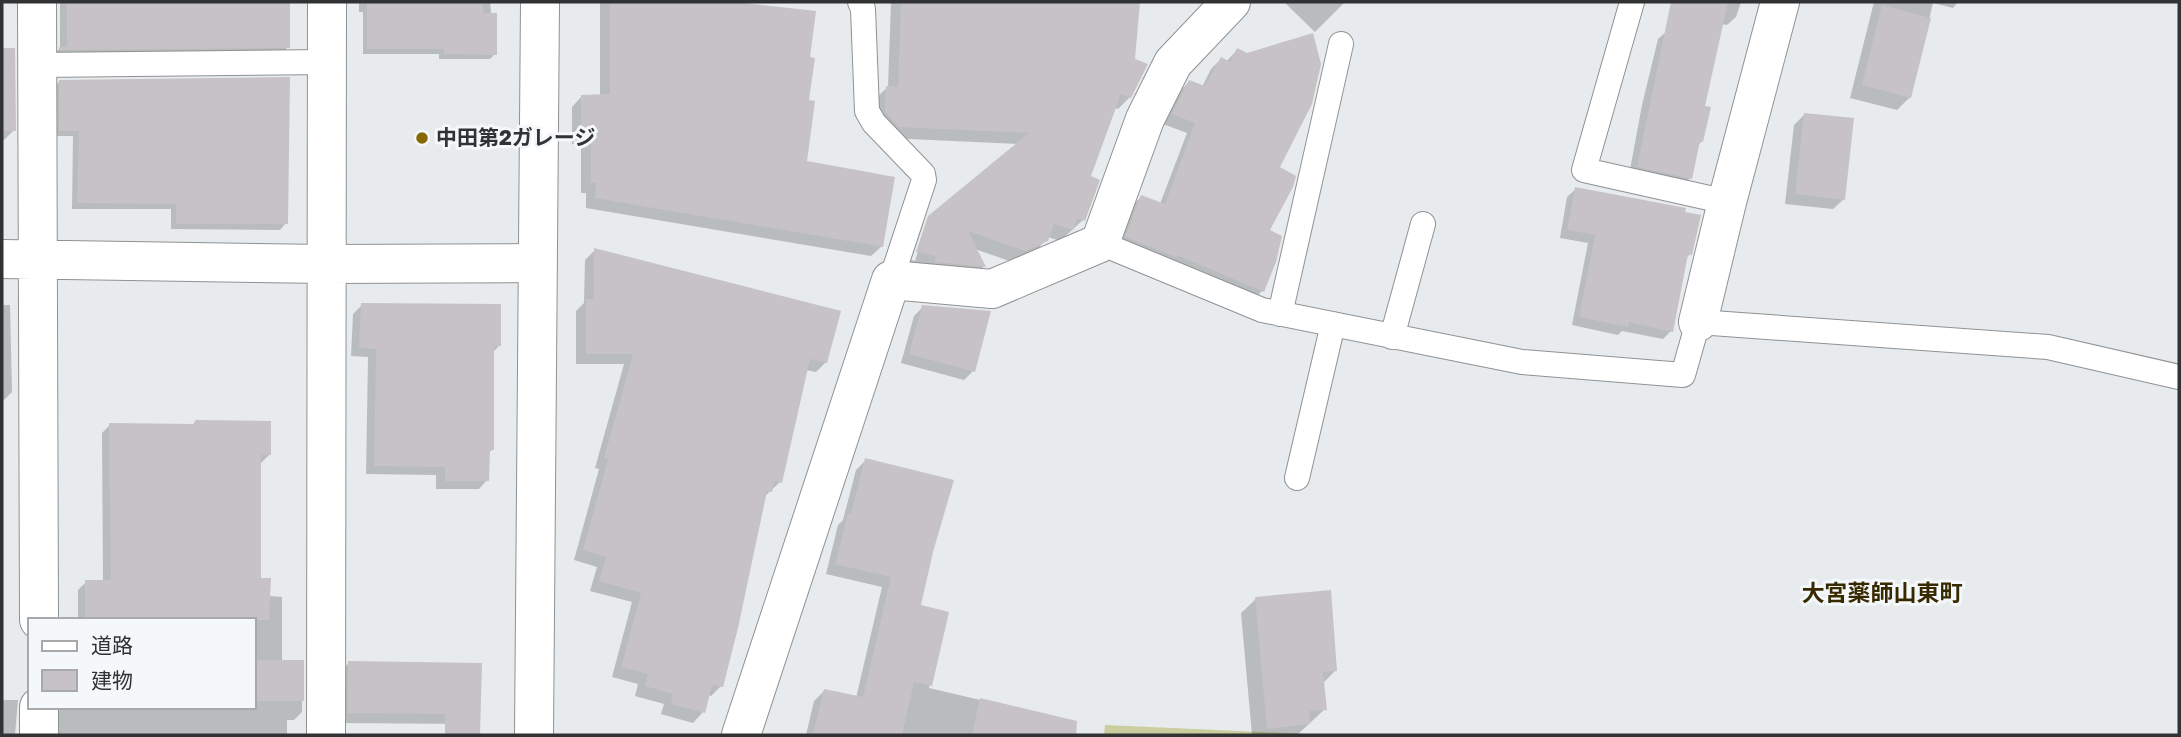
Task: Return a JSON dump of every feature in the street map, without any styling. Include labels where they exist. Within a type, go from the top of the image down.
[{"type":"street","points":[[37,2],[37,65],[20,259],[39,618]]},
{"type":"street","points":[[326,735],[327,2]]},
{"type":"street","points":[[534,735],[540,2]]},
{"type":"street","points":[[741,735],[891,281],[992,289],[1100,243],[1145,119],[1173,63],[1231,2]]},
{"type":"street","points":[[1698,322],[1780,2]]},
{"type":"street","points":[[20,259],[326,264],[537,263]]},
{"type":"street","points":[[39,709],[39,735]]},
{"type":"lane","points":[[860,2],[863,9],[867,111],[874,123],[923,174],[924,180],[891,281]]},
{"type":"lane","points":[[1632,2],[1584,170],[1727,202]]},
{"type":"lane","points":[[1280,314],[1341,44]]},
{"type":"lane","points":[[37,65],[327,62]]},
{"type":"lane","points":[[1392,337],[1423,224]]},
{"type":"lane","points":[[1100,243],[1262,310],[1522,362],[1683,375],[1698,322],[2048,347],[2179,377]]},
{"type":"lane","points":[[1297,478],[1333,324]]},
{"type":"green space","points":[[1105,725],[1331,735],[1104,735]]},
{"type":"building","points":[[67,2],[290,2],[290,48],[59,50],[59,47],[67,47]]},
{"type":"building","points":[[367,2],[483,2],[483,13],[497,13],[497,55],[444,54],[444,49],[367,49]]},
{"type":"building","points":[[610,2],[736,2],[816,11],[810,57],[815,58],[809,100],[815,101],[807,161],[895,177],[883,247],[595,198],[596,183],[591,183],[591,134],[581,134],[581,95],[610,94]]},
{"type":"building","points":[[901,2],[1140,2],[1135,59],[1148,64],[1131,98],[1121,94],[1091,176],[1100,180],[1085,221],[1077,218],[1073,230],[1054,224],[1048,241],[1025,251],[968,231],[986,267],[934,262],[936,256],[916,252],[928,216],[1029,133],[899,127],[885,112],[886,86],[898,87]]},
{"type":"building","points":[[1671,2],[1728,2],[1705,106],[1711,107],[1692,179],[1637,167]]},
{"type":"building","points":[[1882,5],[1931,18],[1911,98],[1862,85]]},
{"type":"building","points":[[1313,33],[1321,64],[1312,104],[1280,167],[1296,176],[1270,230],[1282,236],[1276,262],[1264,292],[1177,255],[1176,257],[1125,237],[1141,195],[1165,204],[1195,123],[1172,114],[1189,80],[1205,86],[1221,57],[1230,62],[1237,48],[1247,53]]},
{"type":"building","points":[[2,48],[15,48],[16,131],[2,131]]},
{"type":"building","points":[[290,77],[288,224],[176,224],[176,204],[77,203],[79,131],[59,131],[59,80]]},
{"type":"building","points":[[1804,113],[1854,118],[1845,200],[1795,194]]},
{"type":"building","points":[[1575,187],[1686,208],[1685,212],[1701,215],[1692,255],[1688,254],[1673,332],[1629,322],[1628,327],[1579,317],[1595,235],[1567,230]]},
{"type":"building","points":[[594,248],[841,311],[827,363],[810,359],[782,483],[775,481],[772,492],[767,491],[723,687],[712,685],[705,713],[671,704],[673,694],[645,686],[648,674],[621,667],[641,593],[599,581],[606,557],[583,550],[608,459],[604,458],[633,354],[586,354],[586,299],[594,299]]},
{"type":"building","points":[[361,303],[501,304],[501,346],[494,346],[494,450],[490,450],[489,481],[445,481],[445,467],[374,466],[376,349],[359,348]]},
{"type":"building","points":[[922,305],[991,311],[975,372],[909,354]]},
{"type":"building","points":[[195,420],[271,421],[271,455],[261,455],[261,578],[271,578],[269,620],[85,618],[85,580],[111,580],[109,423],[195,424]]},
{"type":"building","points":[[865,458],[954,480],[921,605],[949,612],[932,686],[914,682],[902,735],[813,735],[824,689],[863,697],[891,577],[835,564]]},
{"type":"building","points":[[1331,590],[1337,671],[1323,672],[1327,710],[1309,711],[1310,724],[1267,729],[1255,597]]},
{"type":"building","points":[[256,660],[304,660],[304,701],[256,701]]},
{"type":"building","points":[[348,661],[482,663],[480,735],[445,735],[445,714],[348,713]]},
{"type":"building","points":[[980,698],[1077,721],[1076,735],[972,735]]},
{"type":"place","name":"中田第2ガレージ","points":[[422,138]]},
{"type":"district","name":"大宮薬師山東町","points":[[1882,593]]}]
